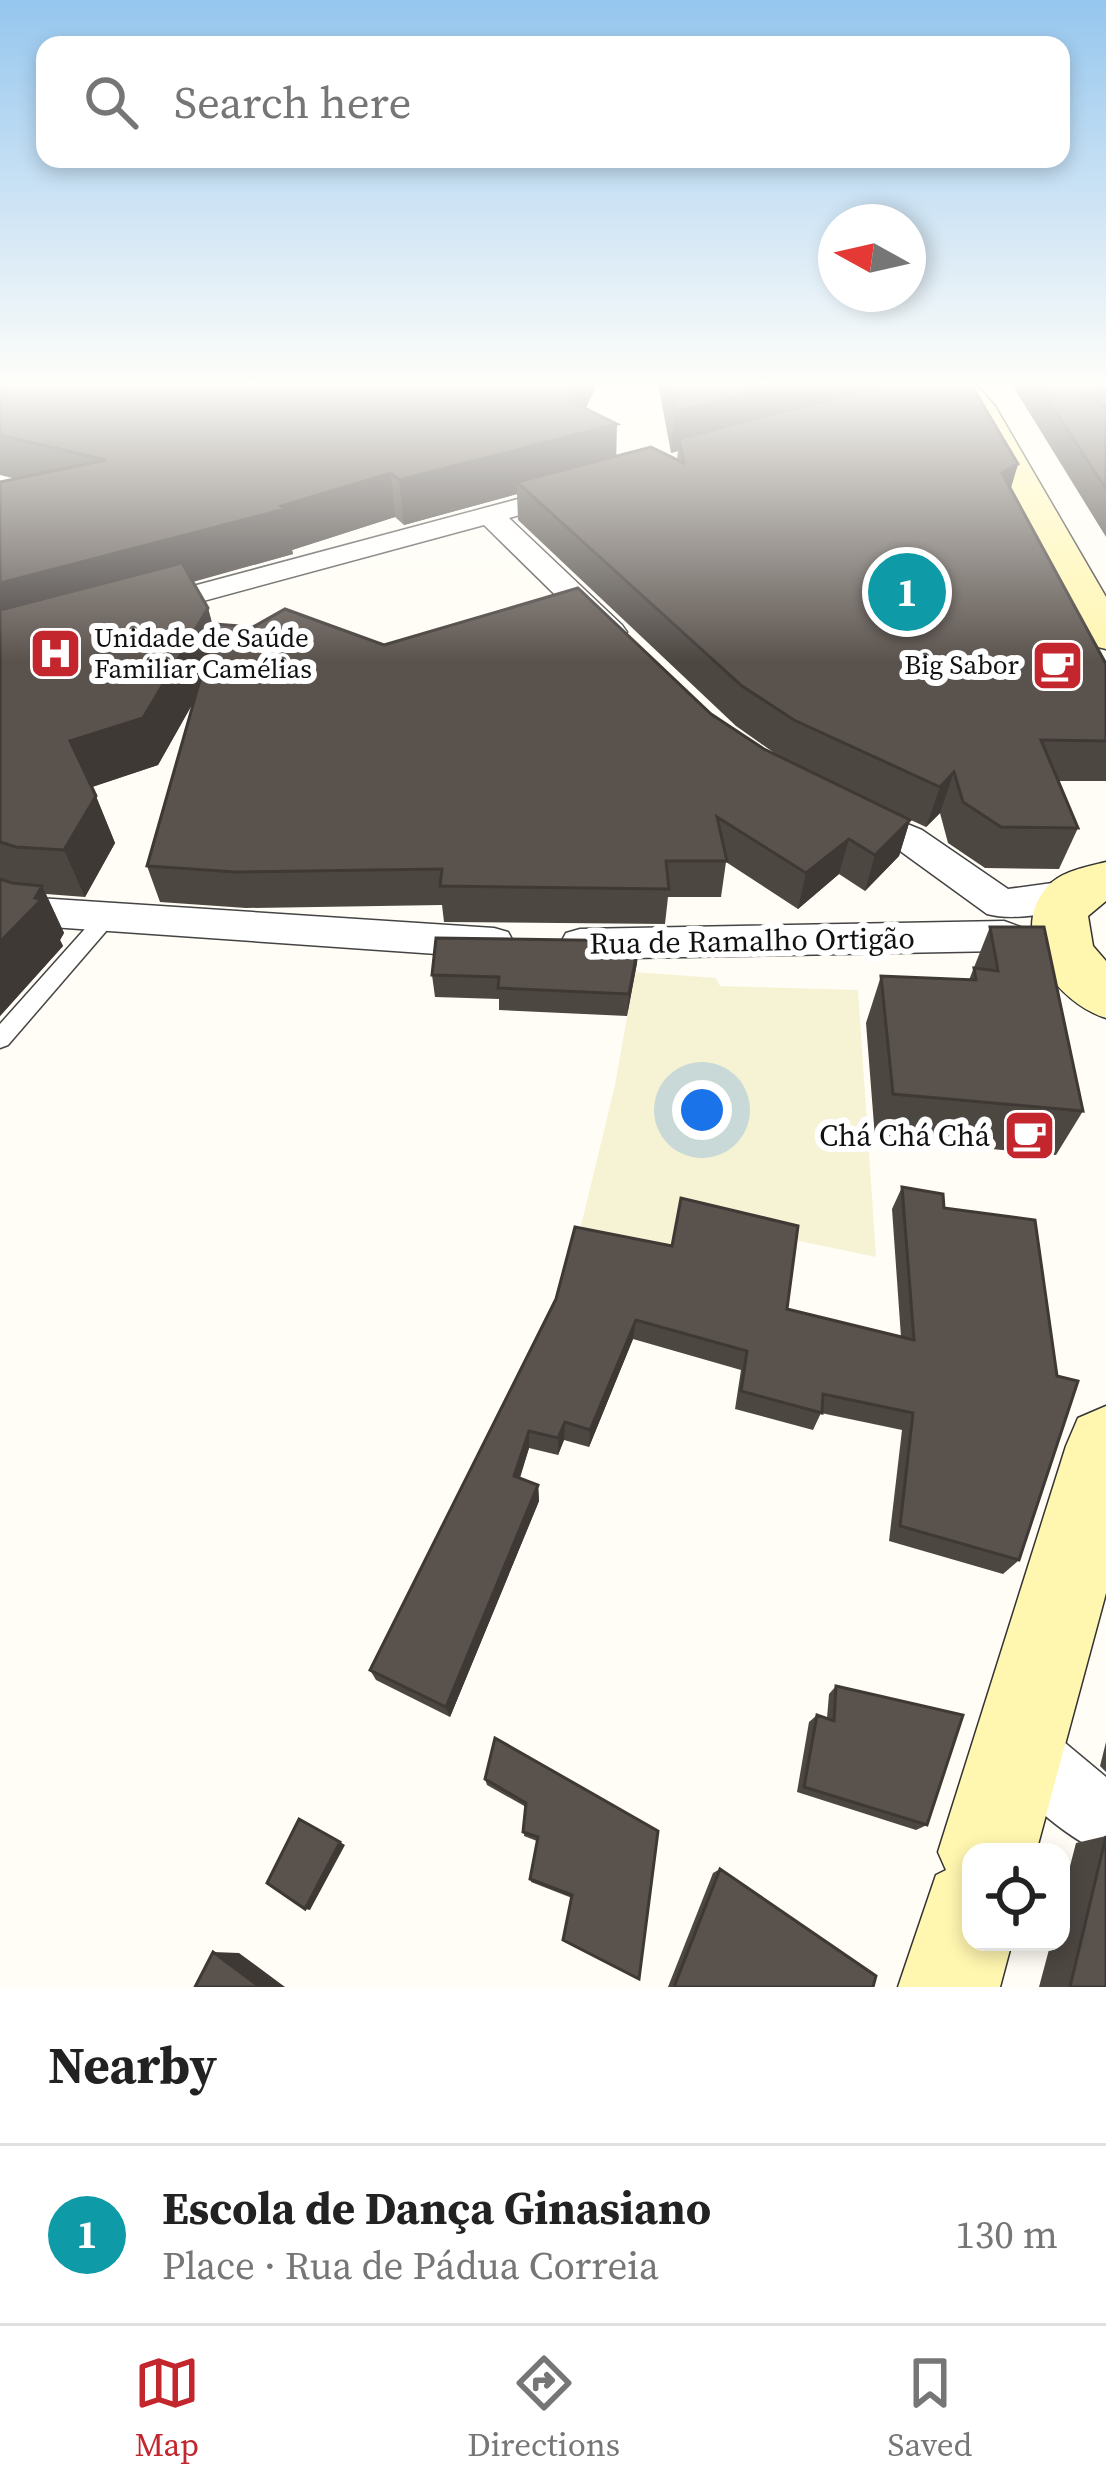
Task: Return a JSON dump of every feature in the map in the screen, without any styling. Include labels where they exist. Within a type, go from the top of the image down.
[{"type":"main road","points":[[1017,476],[1106,636]]},
{"type":"main road","points":[[1090,888],[1058,921],[1058,937],[1093,987]]},
{"type":"main road","points":[[990,1843],[1106,1446]]},
{"type":"main road","points":[[949,1987],[962,1942]]},
{"type":"street","points":[[111,617],[604,484]]},
{"type":"street","points":[[489,514],[638,658]]},
{"type":"street","points":[[830,804],[908,839],[1002,920],[1090,888]]},
{"type":"street","name":"Rua de Ramalho Ortigão","points":[[0,900],[38,912],[468,944],[735,944],[1002,920],[1093,987]]},
{"type":"street","points":[[1018,1745],[1106,1821]]},
{"type":"lane","points":[[0,1039],[106,917]]},
{"type":"shaded area","points":[[635,972],[716,978],[720,986],[858,990],[876,1257],[683,1217],[672,1250],[579,1234],[615,1085]]},
{"type":"building","points":[[30,476],[382,476],[281,506],[285,509],[0,583],[0,482]]},
{"type":"building","points":[[541,476],[1003,476],[1106,664],[1106,741],[1041,740],[1078,828],[1001,827],[963,802],[954,772],[940,787],[794,720],[742,686],[517,482]]},
{"type":"building","points":[[182,563],[208,608],[143,718],[70,741],[96,796],[64,850],[0,842],[0,610]]},
{"type":"building","points":[[578,588],[711,714],[764,749],[910,820],[875,855],[849,839],[806,873],[717,817],[727,861],[666,861],[669,889],[440,886],[442,869],[236,872],[147,866],[216,624],[253,627],[285,609],[384,645]]},
{"type":"building","points":[[0,879],[42,886],[35,898],[41,900],[0,942]]},
{"type":"building","points":[[990,927],[1044,927],[1083,1111],[893,1094],[881,976],[976,980],[974,968],[998,971]]},
{"type":"building","points":[[436,938],[639,941],[629,994],[498,988],[499,977],[432,975]]},
{"type":"building","points":[[902,1187],[943,1194],[944,1208],[1035,1220],[1057,1376],[1078,1381],[1019,1560],[900,1526],[913,1413],[823,1394],[822,1413],[741,1391],[747,1351],[636,1320],[590,1430],[565,1422],[558,1438],[529,1431],[514,1476],[538,1485],[446,1707],[370,1670],[556,1299],[575,1227],[672,1246],[681,1198],[798,1226],[787,1309],[914,1340]]},
{"type":"building","points":[[836,1686],[963,1715],[927,1825],[804,1787],[817,1715],[834,1721]]},
{"type":"building","points":[[495,1738],[658,1831],[639,1979],[563,1940],[572,1895],[530,1879],[538,1837],[523,1832],[526,1803],[485,1779]]},
{"type":"building","points":[[299,1819],[340,1842],[305,1909],[267,1883]]},
{"type":"building","points":[[1106,1836],[1106,1987],[1070,1987]]},
{"type":"building","points":[[720,1869],[876,1976],[873,1987],[674,1987]]},
{"type":"building","points":[[213,1952],[260,1987],[195,1987]]},
{"type":"place","name":"Escola de Dança Ginasiano","points":[[907,592]]},
{"type":"place","name":"Unidade de Saúde Familiar Camélias","points":[[55,654]]},
{"type":"place","name":"Big Sabor","points":[[1058,665]]},
{"type":"place","name":"Chá Chá Chá","points":[[1029,1136]]}]
